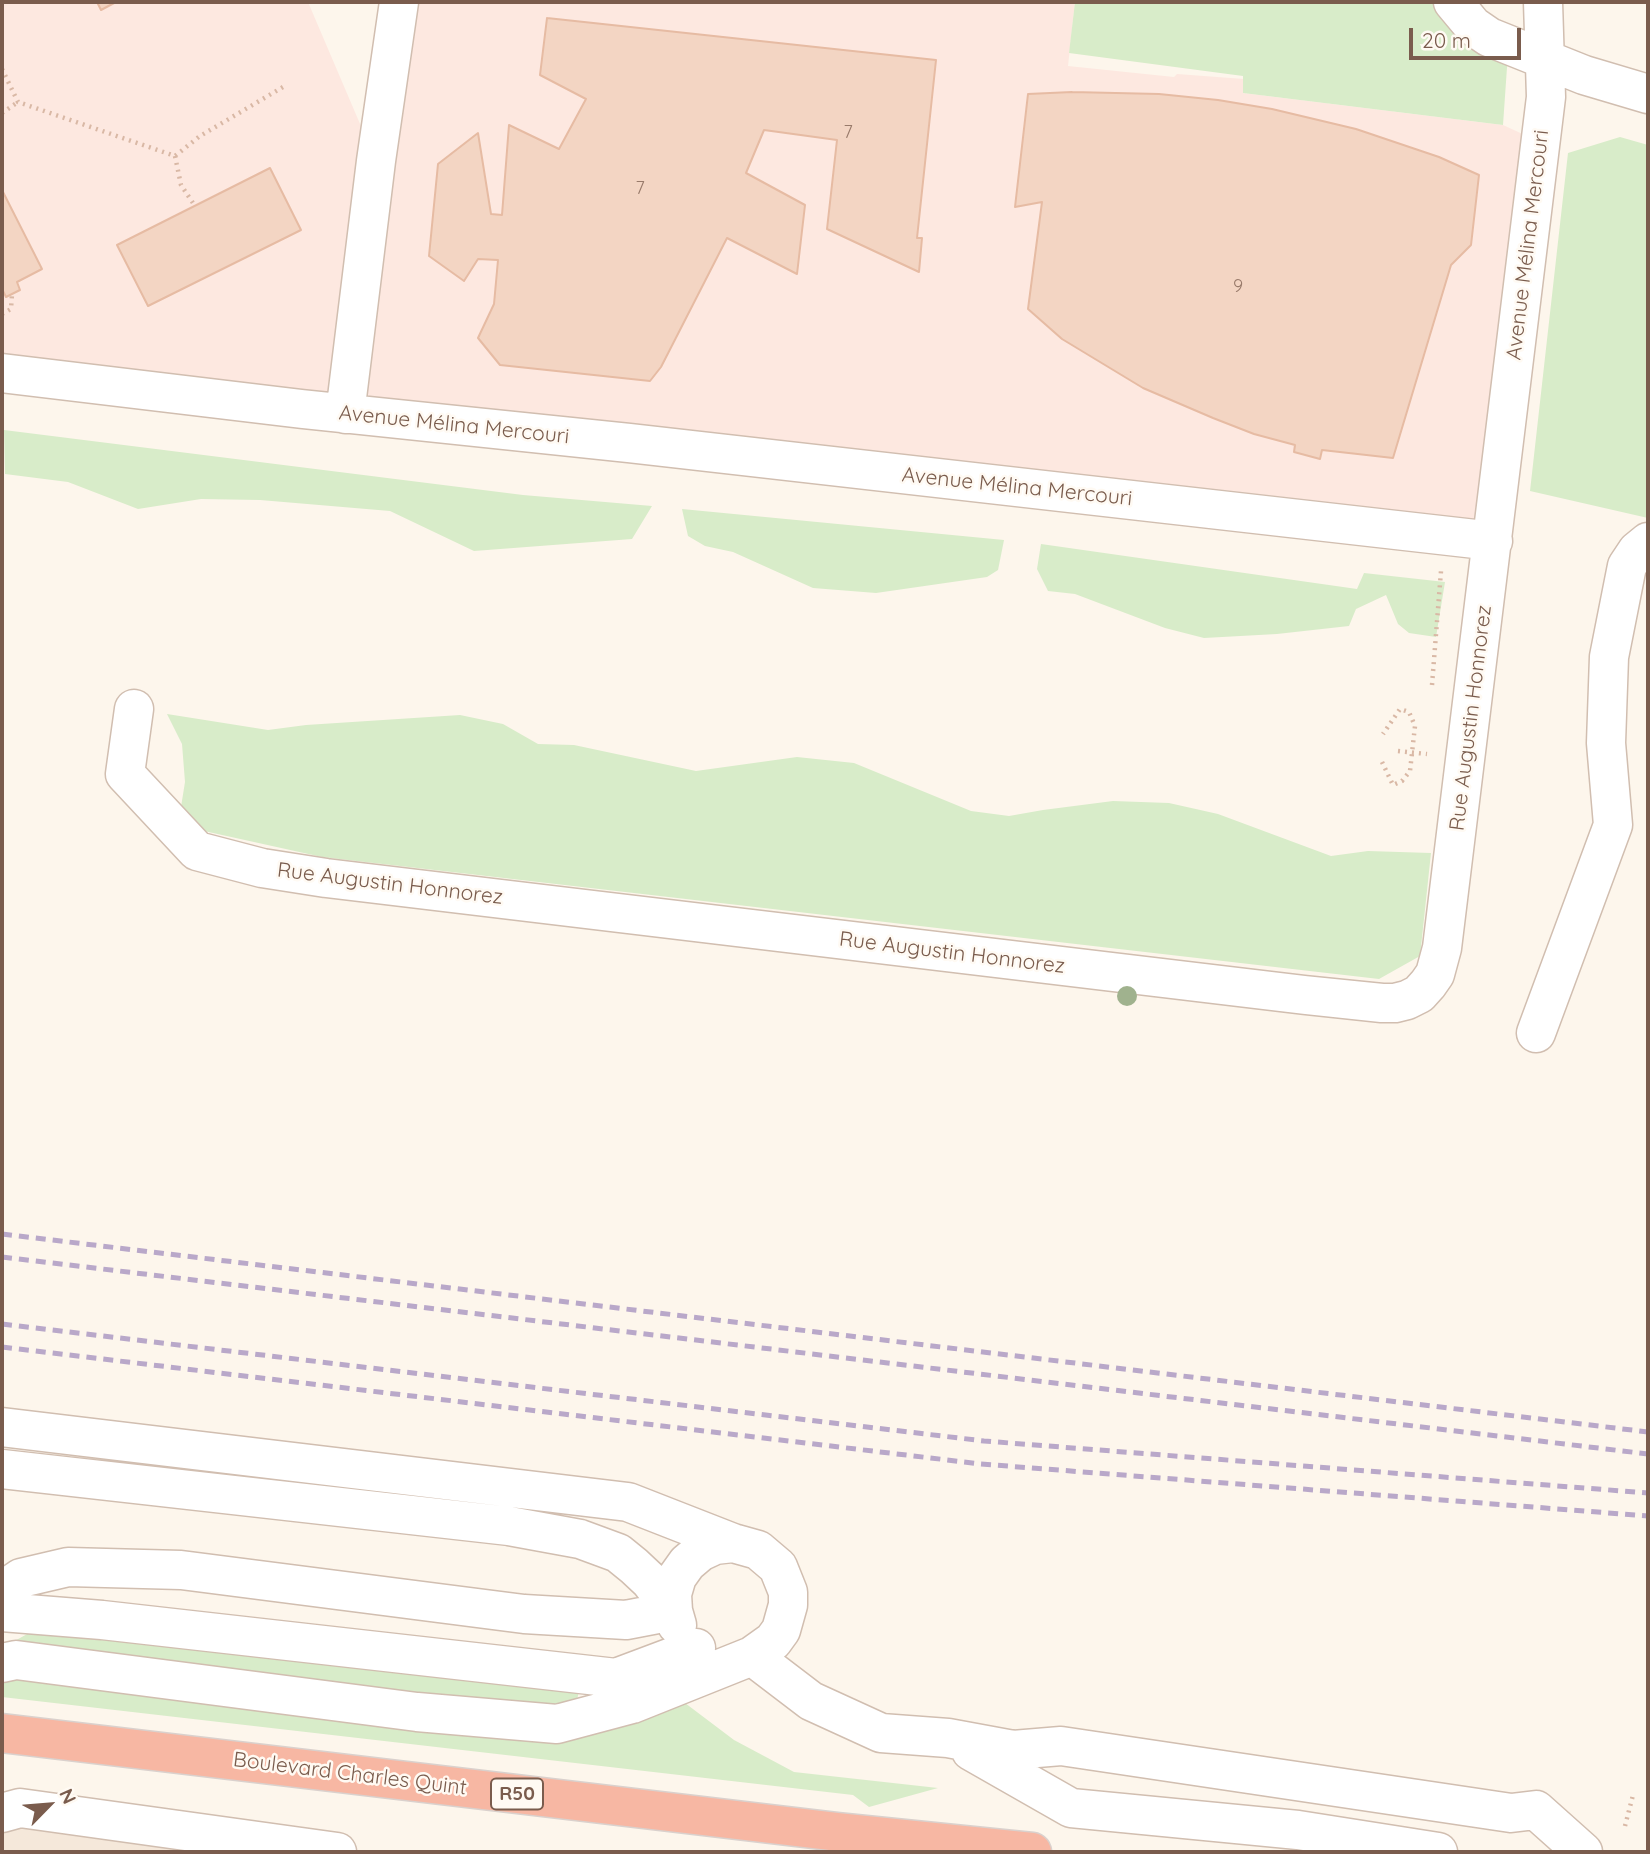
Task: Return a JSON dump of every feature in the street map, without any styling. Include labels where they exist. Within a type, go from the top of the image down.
[{"type":"highway","name":"Boulevard Charles Quint","points":[[2,1733],[824,1831],[1032,1852]]},
{"type":"street","points":[[345,414],[376,161],[399,2]]},
{"type":"street","points":[[1453,2],[1473,26],[1489,37],[1546,50],[1584,75],[1648,93]]},
{"type":"street","name":"Avenue Mélina Mercouri","points":[[2,373],[345,414],[629,443],[1493,541],[1544,108],[1546,50],[1543,2]]},
{"type":"street","name":"Rue Augustin Honnorez","points":[[134,709],[125,775],[197,851],[262,868],[326,878],[1395,1003],[1419,993],[1428,984],[1435,974],[1443,948],[1493,541]]},
{"type":"street","points":[[1536,1033],[1613,825],[1606,743],[1609,657],[1627,566],[1637,551],[1648,542]]},
{"type":"street","points":[[2,1427],[628,1502],[758,1550],[778,1567],[788,1592],[786,1618],[781,1630],[774,1641],[752,1656],[632,1704],[557,1724],[416,1712],[16,1660],[2,1663]]},
{"type":"street","points":[[2,1469],[509,1526],[580,1539],[618,1553],[650,1581],[673,1611],[685,1638],[696,1648],[723,1659],[752,1656],[811,1701],[881,1733],[948,1738],[1013,1750],[1061,1746],[1511,1813],[1536,1810],[1583,1852]]},
{"type":"street","points":[[673,1611],[672,1594],[677,1577],[687,1563],[700,1552],[715,1545],[733,1543]]},
{"type":"street","points":[[2,1591],[22,1578],[68,1567],[181,1570],[524,1614],[626,1620],[673,1611]]},
{"type":"street","points":[[2,1612],[102,1620],[616,1678],[696,1648]]},
{"type":"street","points":[[948,1738],[1071,1808],[1298,1830],[1438,1852]]},
{"type":"street","points":[[2,1813],[20,1808],[337,1852]]},
{"type":"path","points":[[2,69],[18,102],[175,156]]},
{"type":"path","points":[[175,156],[200,136],[283,87]]},
{"type":"path","points":[[2,113],[18,102]]},
{"type":"path","points":[[175,156],[181,185],[195,206]]},
{"type":"path","points":[[2,314],[12,309],[12,294]]},
{"type":"path","points":[[1382,762],[1393,785],[1410,771],[1415,726],[1409,712],[1400,709],[1383,734]]},
{"type":"path","points":[[1398,751],[1427,754]]},
{"type":"path","points":[[1625,1826],[1633,1795]]},
{"type":"shaded area","points":[[2,2],[308,2],[375,159],[399,2],[1075,2],[1068,66],[1174,77],[1177,74],[1244,79],[1243,93],[1503,125],[1540,142],[1493,541],[2,373]]},
{"type":"shaded area","points":[[2,1813],[337,1852],[2,1852]]},
{"type":"green space","points":[[1075,2],[1443,2],[1508,53],[1503,125],[1243,93],[1243,76],[1069,53]]},
{"type":"green space","points":[[1620,137],[1648,145],[1648,518],[1530,491],[1568,153]]},
{"type":"green space","points":[[4,430],[523,495],[652,506],[632,539],[474,551],[390,511],[260,500],[201,499],[138,509],[68,482],[5,474]]},
{"type":"green space","points":[[682,509],[1004,540],[998,570],[987,577],[876,593],[813,588],[733,552],[705,546],[688,536]]},
{"type":"green space","points":[[1041,544],[1357,589],[1364,573],[1445,582],[1436,637],[1409,633],[1398,624],[1386,595],[1356,609],[1349,626],[1204,638],[1165,628],[1075,594],[1048,591],[1037,569]]},
{"type":"green space","points":[[167,714],[268,730],[460,715],[503,724],[538,744],[574,745],[696,771],[797,757],[854,763],[971,811],[1009,816],[1113,801],[1169,803],[1218,814],[1331,856],[1368,851],[1431,853],[1420,956],[1379,979],[322,857],[204,831],[181,807],[185,782],[182,744]]},
{"type":"green space","points":[[74,1630],[579,1691],[577,1700],[569,1707],[491,1703],[11,1643],[29,1633]]},
{"type":"green space","points":[[2,1673],[544,1739],[685,1703],[734,1740],[794,1772],[938,1788],[869,1807],[853,1795],[2,1697]]},
{"type":"building","points":[[97,2],[116,2],[101,10]]},
{"type":"building","points":[[547,18],[936,60],[917,238],[922,238],[919,272],[827,229],[837,140],[764,130],[746,173],[805,205],[797,274],[727,238],[661,367],[650,381],[500,365],[478,338],[494,304],[498,260],[478,259],[464,281],[429,256],[438,164],[478,133],[491,214],[502,215],[509,125],[559,149],[586,99],[540,75]]},
{"type":"building","points":[[1028,94],[1159,94],[1272,109],[1356,129],[1439,157],[1479,175],[1471,245],[1451,265],[1393,458],[1322,450],[1320,459],[1294,452],[1295,445],[1254,434],[1143,388],[1062,339],[1028,309],[1042,202],[1015,207]]},
{"type":"building","points":[[270,168],[301,230],[148,306],[117,245]]},
{"type":"building","points":[[2,190],[42,269],[17,282],[20,290],[6,297],[2,289]]},
{"type":"railway","points":[[2,1234],[1648,1432]]},
{"type":"railway","points":[[2,1257],[1648,1454]]},
{"type":"railway","points":[[2,1324],[984,1441],[1648,1493]]},
{"type":"railway","points":[[2,1347],[981,1464],[1648,1516]]}]
